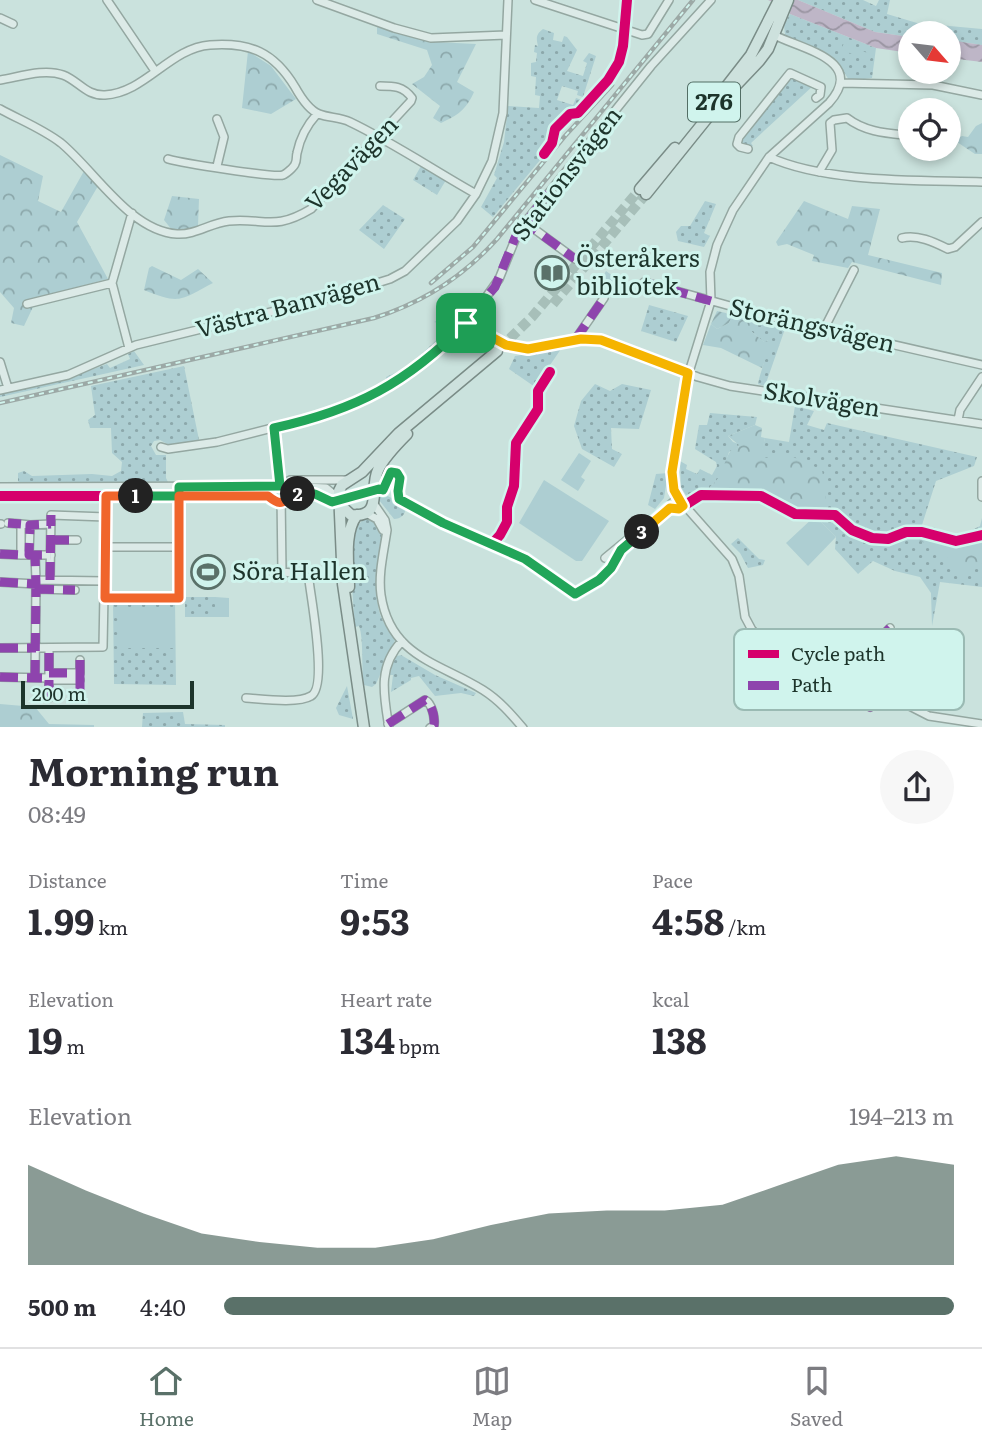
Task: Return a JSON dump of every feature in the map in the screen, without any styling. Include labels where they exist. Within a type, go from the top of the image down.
[{"type":"main road","name":"276","points":[[774,35],[759,61],[643,192],[735,77],[780,6],[788,0]]},
{"type":"main road","points":[[774,35],[772,30],[780,6]]},
{"type":"main road","points":[[349,619],[351,527],[361,514],[374,504],[372,488],[378,469],[404,437],[500,353],[399,433],[353,479],[342,485],[338,501],[341,570],[364,727]]},
{"type":"main road","points":[[353,479],[365,481],[372,488]]},
{"type":"main road","points":[[338,501],[343,510],[361,514]]},
{"type":"street","points":[[107,0],[155,71]]},
{"type":"street","points":[[318,0],[394,28],[431,38],[506,35]]},
{"type":"street","name":"Västra Banvägen","points":[[4,389],[68,375],[130,348],[231,320],[325,299],[390,279],[416,263],[457,221],[489,171],[503,113],[508,0]]},
{"type":"street","points":[[535,0],[634,33],[648,34],[669,0]]},
{"type":"street","name":"Stationsvägen","points":[[161,447],[168,449],[217,442],[327,414],[386,389],[408,374],[466,323],[495,287],[523,221],[651,66],[709,3]]},
{"type":"street","points":[[0,18],[13,24]]},
{"type":"street","points":[[751,629],[745,617],[739,576],[732,559],[678,498],[672,472],[688,373],[711,301],[710,272],[717,244],[733,210],[769,157],[836,96],[841,83],[837,68],[827,58],[774,35]]},
{"type":"street","points":[[0,80],[45,72],[56,73],[67,76],[86,92],[108,95],[124,90],[178,56],[198,47],[243,45],[279,65],[301,99],[317,114],[342,118],[476,194]]},
{"type":"street","points":[[748,149],[737,144],[739,137],[790,73],[821,87],[820,95],[816,98]]},
{"type":"street","points":[[841,83],[933,85],[982,96]]},
{"type":"street","name":"Vegavägen","points":[[0,109],[60,142],[147,225],[180,234],[196,233],[227,221],[275,224],[311,209],[379,138],[412,98],[400,87],[380,86]]},
{"type":"street","points":[[168,159],[197,166],[284,175],[295,165],[302,137],[317,114]]},
{"type":"street","points":[[819,172],[832,150],[830,123],[834,120],[847,118],[863,128],[898,134]]},
{"type":"street","points":[[217,166],[225,137],[218,120]]},
{"type":"street","points":[[769,157],[785,164],[819,172],[891,179],[982,182]]},
{"type":"street","points":[[130,348],[112,283],[132,213]]},
{"type":"street","points":[[523,221],[575,259]]},
{"type":"street","points":[[902,238],[918,238],[948,249],[955,247],[982,222]]},
{"type":"street","points":[[824,329],[854,270]]},
{"type":"street","name":"Storängsvägen","points":[[644,282],[824,329],[982,365]]},
{"type":"street","points":[[27,304],[112,283]]},
{"type":"street","points":[[575,340],[604,298]]},
{"type":"street","name":"Skolvägen","points":[[466,323],[496,342],[521,348],[540,348],[593,339],[730,386],[982,424]]},
{"type":"street","points":[[0,362],[4,389]]},
{"type":"street","points":[[958,420],[960,410],[982,377]]},
{"type":"street","points":[[246,698],[296,699],[310,697],[316,692],[318,652],[309,580],[303,574],[282,572],[280,486],[274,428]]},
{"type":"street","points":[[280,486],[290,480],[353,479]]},
{"type":"street","points":[[982,481],[982,497]]},
{"type":"street","points":[[0,487],[280,486],[326,488],[338,501]]},
{"type":"street","points":[[105,598],[179,598],[179,487]]},
{"type":"street","points":[[0,648],[103,646],[106,488]]},
{"type":"street","points":[[605,558],[678,498]]},
{"type":"street","points":[[374,504],[385,520],[387,530],[381,594],[389,623],[415,655],[490,695],[523,727]]},
{"type":"street","points":[[361,514],[372,514],[381,524],[385,545]]},
{"type":"street","points":[[50,580],[51,515],[106,517]]},
{"type":"street","points":[[3,524],[51,524]]},
{"type":"street","points":[[25,524],[36,584],[35,678]]},
{"type":"street","points":[[51,540],[77,540]]},
{"type":"street","points":[[106,547],[178,547]]},
{"type":"street","points":[[2,554],[51,555]]},
{"type":"street","points":[[36,584],[50,580],[105,581]]},
{"type":"street","points":[[0,583],[36,584],[75,590]]},
{"type":"street","points":[[402,641],[390,656],[385,668],[383,685],[388,726],[425,700],[430,704],[435,720],[430,727]]},
{"type":"street","points":[[49,648],[49,698]]},
{"type":"street","points":[[80,660],[80,690]]},
{"type":"street","points":[[1,677],[80,677]]},
{"type":"street","points":[[917,710],[929,716],[982,724]]},
{"type":"green space","points":[[798,0],[863,0],[876,6],[879,0],[890,0],[887,14],[910,21],[898,21],[898,35],[875,32]]},
{"type":"green space","points":[[790,14],[876,48],[872,78],[850,81],[832,57],[785,35],[784,25]]},
{"type":"green space","points":[[377,27],[435,42],[476,44],[457,82],[474,92],[465,108],[441,123],[433,118],[440,106],[412,84],[424,77],[432,65],[427,50],[377,34]]},
{"type":"green space","points":[[961,27],[982,29],[982,45],[961,42]]},
{"type":"green space","points":[[543,29],[554,33],[553,40],[562,42],[564,36],[567,37],[577,50],[567,71],[583,76],[587,63],[583,61],[589,53],[596,56],[583,97],[577,95],[578,91],[562,86],[557,100],[573,105],[576,98],[585,101],[493,217],[481,207],[497,178],[494,175],[504,142],[508,106],[539,108],[540,96],[535,95],[536,77],[531,76],[531,63],[536,62],[535,45],[538,46],[537,36]]},
{"type":"green space","points":[[844,43],[872,55],[869,62],[841,49]]},
{"type":"green space","points":[[248,51],[271,66],[296,99],[271,114],[242,108]]},
{"type":"green space","points":[[790,75],[814,85],[751,143],[753,146],[745,148],[739,141]]},
{"type":"green space","points":[[982,123],[982,154],[975,154],[961,145],[961,136],[968,137],[976,126]]},
{"type":"green space","points":[[0,155],[43,176],[38,201],[61,212],[84,171],[98,186],[77,222],[108,279],[24,301],[24,308],[33,307],[24,326],[11,323],[14,308],[0,292]]},
{"type":"green space","points":[[421,166],[446,180],[437,195],[413,180]]},
{"type":"green space","points":[[172,196],[199,199],[198,226],[190,231],[172,230],[164,220]]},
{"type":"green space","points":[[705,201],[716,204],[704,233],[710,236],[704,247],[678,241],[676,232],[681,226],[690,226]]},
{"type":"green space","points":[[804,201],[848,219],[852,206],[880,209],[868,255],[942,273],[941,285],[852,262],[848,268],[812,261],[814,255],[787,244],[778,246],[776,242]]},
{"type":"green space","points":[[383,205],[405,219],[384,249],[359,230]]},
{"type":"green space","points":[[152,266],[181,280],[198,269],[213,283],[186,297],[166,298],[144,290],[149,268]]},
{"type":"green space","points":[[606,271],[620,281],[612,294],[603,283]]},
{"type":"green space","points":[[649,305],[688,316],[676,342],[641,331]]},
{"type":"green space","points":[[462,310],[466,314],[409,365],[452,326],[434,322]]},
{"type":"green space","points":[[717,311],[726,313],[731,318],[729,323],[717,329],[711,324]]},
{"type":"green space","points":[[739,316],[780,328],[781,324],[786,326],[765,386],[758,384],[768,340],[765,343]]},
{"type":"green space","points":[[739,316],[752,323],[752,332],[764,342],[769,340],[770,348],[762,368],[721,348],[703,345],[711,324],[717,329],[729,323],[731,318]]},
{"type":"green space","points":[[561,349],[535,387],[509,369],[515,356]]},
{"type":"green space","points":[[134,351],[144,365],[0,397],[0,394],[72,377],[107,364],[110,368],[130,359],[128,354]]},
{"type":"green space","points":[[184,366],[199,440],[171,446],[160,440],[154,441],[151,446],[156,455],[166,455],[166,478],[169,484],[21,485],[18,481],[18,473],[24,471],[32,476],[112,476],[121,471],[122,462],[112,453],[111,428],[90,428],[88,420],[95,415],[91,386]]},
{"type":"green space","points":[[405,369],[387,381],[386,377]]},
{"type":"green space","points":[[595,384],[610,391],[622,384],[651,390],[639,429],[611,428],[612,449],[622,454],[614,467],[582,449],[574,426],[581,401]]},
{"type":"green space","points":[[795,406],[814,411],[807,425],[824,430],[827,423],[977,457],[974,466],[936,481],[922,525],[958,537],[980,526],[982,518],[982,587],[940,582],[932,626],[931,593],[920,577],[895,571],[873,561],[858,574],[835,549],[836,537],[815,516],[815,511],[820,511],[760,458],[765,438],[789,442]]},
{"type":"green space","points":[[710,413],[757,417],[755,425],[728,436],[739,444],[738,448],[729,452],[721,477],[710,487],[711,491],[689,500],[681,487],[680,461],[687,465],[686,469],[697,474],[700,469],[712,475],[717,466],[716,462],[695,449],[699,425],[707,425]]},
{"type":"green space","points":[[755,425],[762,428],[761,437],[765,438],[761,458],[791,456],[822,470],[826,492],[824,509],[791,510],[756,492],[711,491],[710,487],[719,477],[732,449],[738,448],[739,445],[728,436]]},
{"type":"green space","points":[[579,453],[591,461],[581,477],[585,480],[578,491],[561,480]]},
{"type":"green space","points":[[668,473],[664,498],[655,509],[648,505],[656,474]]},
{"type":"green space","points":[[544,480],[609,521],[582,561],[576,561],[519,523]]},
{"type":"green space","points":[[378,491],[405,505],[403,515],[394,519],[379,500]]},
{"type":"green space","points":[[815,516],[836,537],[808,566],[786,543]]},
{"type":"green space","points":[[365,519],[375,521],[380,531],[383,551],[378,606],[382,620],[395,640],[376,684],[372,687],[364,685],[361,638],[359,626],[355,627],[352,586],[354,537],[358,525]]},
{"type":"green space","points":[[919,534],[952,544],[982,543],[979,563],[973,571],[964,576],[955,570],[944,553],[919,540]]},
{"type":"green space","points":[[738,538],[759,559],[765,560],[763,565],[748,568],[740,553],[731,544]]},
{"type":"green space","points":[[185,597],[215,597],[215,617],[185,617]]},
{"type":"green space","points":[[215,597],[229,598],[229,617],[215,617]]},
{"type":"green space","points":[[175,600],[176,685],[114,684],[113,601]]},
{"type":"green space","points":[[118,607],[174,607],[174,648],[118,648]]},
{"type":"green space","points":[[401,655],[435,675],[476,693],[474,696],[461,693],[435,696],[419,676],[411,678],[391,692],[393,675],[387,675],[393,657]]},
{"type":"green space","points":[[347,686],[353,719],[339,715],[336,708]]},
{"type":"green space","points":[[0,704],[35,707],[49,724],[94,727],[0,727]]},
{"type":"green space","points":[[183,712],[185,724],[225,727],[142,727],[143,713]]},
{"type":"water","points":[[768,0],[798,0],[875,32],[898,35],[898,51],[876,48],[790,14],[790,10]]},
{"type":"water","points":[[961,42],[982,45],[982,62],[961,59]]},
{"type":"tunnel","points":[[499,349],[532,317],[640,189]]},
{"type":"tunnel","points":[[553,304],[646,194]]},
{"type":"railway","points":[[0,403],[374,318],[409,305],[441,287],[456,277],[497,239],[693,0]]},
{"type":"railway","points":[[431,283],[473,247],[565,136],[612,85]]},
{"type":"marked path","points":[[455,334],[495,287],[515,238],[548,193]]},
{"type":"marked path","points":[[522,220],[575,259]]},
{"type":"marked path","points":[[644,282],[711,301]]},
{"type":"marked path","points":[[575,340],[604,298]]},
{"type":"marked path","points":[[466,323],[496,342]]},
{"type":"marked path","points":[[50,580],[51,515]]},
{"type":"marked path","points":[[8,523],[21,524]]},
{"type":"marked path","points":[[35,555],[29,555],[30,525],[51,524]]},
{"type":"marked path","points":[[51,540],[77,540]]},
{"type":"marked path","points":[[0,554],[21,555]]},
{"type":"marked path","points":[[0,582],[36,584],[35,555],[51,555]]},
{"type":"marked path","points":[[35,678],[36,584]]},
{"type":"marked path","points":[[36,589],[75,590]]},
{"type":"marked path","points":[[0,648],[36,648]]},
{"type":"marked path","points":[[49,648],[49,698]]},
{"type":"marked path","points":[[49,673],[80,673],[80,660]]},
{"type":"marked path","points":[[80,673],[80,690]]},
{"type":"marked path","points":[[0,677],[42,678]]},
{"type":"marked path","points":[[388,724],[425,700],[430,704],[433,715],[434,725],[431,727]]},
{"type":"cycle path","points":[[544,154],[552,143],[555,129],[570,114],[578,113],[608,80],[619,62],[627,0]]},
{"type":"cycle path","points":[[492,544],[507,522],[507,507],[514,486],[516,443],[538,409],[538,391],[550,372]]},
{"type":"cycle path","points":[[0,496],[268,496],[279,502],[294,494],[315,494],[332,502],[383,490],[392,472],[397,473],[400,478],[399,499],[443,523],[525,559],[575,594],[599,580],[621,550],[669,508],[679,509],[701,495],[761,496],[795,514],[835,515],[852,530],[872,538],[888,539],[906,532],[922,532],[956,541],[982,535]]},
{"type":"place","name":"Österåkers bibliotek","points":[[552,273]]},
{"type":"place","name":"Söra Hallen","points":[[208,572]]},
{"type":"route","points":[[466,323],[408,374],[386,389],[327,414],[274,428],[280,486],[179,487],[179,496],[106,496],[105,598],[179,598],[179,496],[268,496],[281,503],[287,502],[294,494],[315,494],[332,502],[383,490],[391,472],[397,473],[400,478],[398,491],[402,501],[443,523],[525,559],[575,594],[599,580],[611,568],[621,550],[670,508],[679,509],[683,506],[674,490],[672,472],[688,373],[601,340],[581,339],[528,349],[496,342],[466,323]]}]
